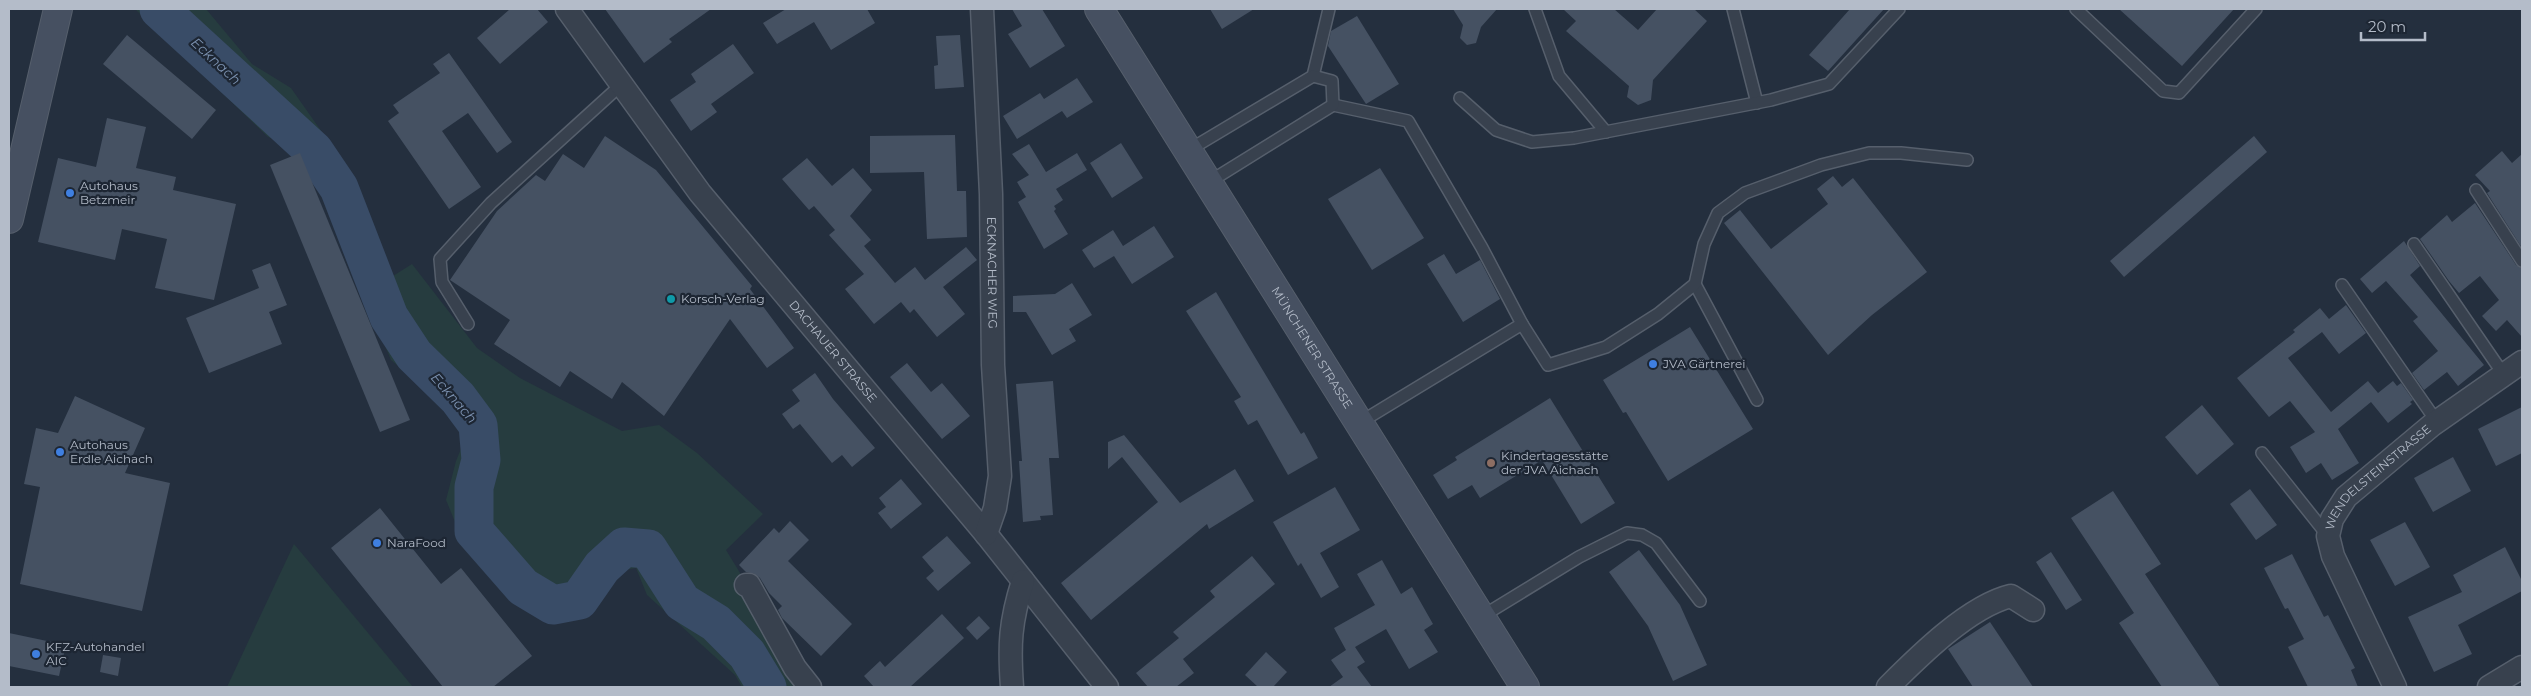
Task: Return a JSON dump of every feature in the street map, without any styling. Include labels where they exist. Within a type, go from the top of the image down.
[{"type":"main road","points":[[9,219],[58,9]]},
{"type":"main road","name":"MÜNCHENER STRASSE","points":[[1099,9],[1525,687]]},
{"type":"street","name":"DACHAUER STRASSE","points":[[567,9],[700,193],[986,534],[1107,687]]},
{"type":"street","name":"ECKNACHER WEG","points":[[982,9],[991,194],[993,365],[1000,476],[995,508],[986,534]]},
{"type":"street","name":"WENDELSTEINSTRASSE","points":[[2395,687],[2333,556],[2328,536],[2332,518],[2346,497],[2437,422],[2513,368]]},
{"type":"street","points":[[1012,687],[1009,642],[1014,610],[1023,581]]},
{"type":"street","points":[[746,585],[749,585],[795,668],[810,687]]},
{"type":"street","points":[[1888,687],[1931,644],[1995,600],[2011,596],[2033,610]]},
{"type":"street","points":[[2489,687],[2522,667]]},
{"type":"lane","points":[[1313,76],[1328,9]]},
{"type":"lane","points":[[1535,9],[1559,76],[1606,132]]},
{"type":"lane","points":[[1733,9],[1758,103]]},
{"type":"lane","points":[[1460,98],[1496,130],[1532,142],[1606,132],[1758,103],[1829,84],[1899,9]]},
{"type":"lane","points":[[2076,9],[2163,91],[2179,93],[2256,9]]},
{"type":"lane","points":[[1189,150],[1313,76],[1332,81],[1333,105]]},
{"type":"lane","points":[[468,324],[442,282],[440,259],[491,203],[622,84]]},
{"type":"lane","points":[[1209,182],[1333,105],[1408,122],[1482,248],[1522,324],[1548,365],[1606,347],[1658,314],[1695,284],[1704,244],[1718,213],[1745,193],[1821,164],[1869,153],[1901,153],[1967,160]]},
{"type":"lane","points":[[2476,190],[2522,261]]},
{"type":"lane","points":[[2414,244],[2513,368]]},
{"type":"lane","points":[[1695,284],[1757,400]]},
{"type":"lane","points":[[2342,285],[2437,422]]},
{"type":"lane","points":[[1359,423],[1522,324]]},
{"type":"lane","points":[[2262,453],[2328,536]]},
{"type":"lane","points":[[1481,617],[1579,557],[1627,533],[1642,535],[1656,543],[1700,600]]},
{"type":"green space","points":[[135,9],[206,9],[252,64],[291,88],[331,145],[350,186],[382,283],[412,264],[477,348],[520,378],[622,431],[659,425],[697,453],[763,514],[726,550],[810,687],[742,687],[735,675],[647,595],[636,568],[617,571],[592,607],[559,621],[498,577],[460,534],[446,500],[456,461],[467,434],[457,412],[438,400],[391,360],[303,150],[268,137]]},
{"type":"green space","points":[[294,544],[413,687],[227,687]]},
{"type":"building","points":[[510,9],[537,9],[548,22],[500,64],[477,38]]},
{"type":"building","points":[[605,9],[711,9],[669,39],[672,42],[644,63]]},
{"type":"building","points":[[786,9],[867,9],[875,23],[831,50],[814,22],[777,44],[763,23]]},
{"type":"building","points":[[1012,9],[1042,9],[1065,46],[1030,68],[1008,34],[1022,26]]},
{"type":"building","points":[[1210,9],[1254,9],[1222,29]]},
{"type":"building","points":[[1453,9],[1497,9],[1481,27],[1476,43],[1467,45],[1460,38],[1463,25]]},
{"type":"building","points":[[1563,9],[1614,9],[1638,30],[1657,9],[1694,9],[1707,21],[1653,80],[1651,100],[1638,105],[1627,97],[1629,86],[1566,31],[1576,21]]},
{"type":"building","points":[[1850,9],[1884,9],[1828,71],[1809,55]]},
{"type":"building","points":[[2119,9],[2234,9],[2182,66]]},
{"type":"building","points":[[1357,16],[1399,84],[1366,104],[1328,46],[1331,31]]},
{"type":"building","points":[[127,35],[216,110],[192,139],[103,64]]},
{"type":"building","points":[[960,35],[964,87],[935,89],[934,66],[938,65],[936,36]]},
{"type":"building","points":[[733,44],[754,73],[711,104],[717,112],[691,131],[670,100],[696,82],[691,74]]},
{"type":"building","points":[[449,53],[512,142],[497,153],[468,113],[442,131],[481,187],[449,209],[388,121],[399,113],[393,105],[440,73],[433,64]]},
{"type":"building","points":[[1077,78],[1093,102],[1067,118],[1062,111],[1017,139],[1003,116],[1040,93],[1044,99]]},
{"type":"building","points":[[107,118],[146,127],[136,168],[176,177],[173,190],[236,204],[214,300],[155,288],[167,239],[122,229],[115,260],[38,242],[58,158],[96,167]]},
{"type":"building","points":[[955,135],[957,191],[966,191],[967,237],[927,239],[924,172],[870,173],[870,136]]},
{"type":"building","points":[[605,136],[656,170],[752,286],[750,289],[794,348],[767,368],[730,319],[664,416],[622,382],[612,399],[570,371],[560,387],[494,344],[510,320],[450,280],[497,211],[536,175],[545,181],[563,154],[584,168]]},
{"type":"building","points":[[2254,136],[2267,152],[2124,277],[2110,261]]},
{"type":"building","points":[[1121,143],[1143,178],[1112,198],[1090,163]]},
{"type":"building","points":[[1029,144],[1046,172],[1077,153],[1087,170],[1056,189],[1063,200],[1054,206],[1056,209],[1054,211],[1068,234],[1044,249],[1018,202],[1026,197],[1017,182],[1029,175],[1012,154]]},
{"type":"building","points":[[2502,151],[2512,163],[2522,154],[2522,248],[2487,193],[2490,191],[2475,175]]},
{"type":"building","points":[[300,153],[410,420],[380,432],[270,165]]},
{"type":"building","points":[[807,158],[832,186],[853,168],[872,190],[850,216],[871,240],[864,246],[895,283],[915,267],[925,280],[966,247],[977,260],[943,287],[965,314],[937,337],[914,309],[910,313],[901,302],[874,324],[845,289],[864,274],[829,235],[835,230],[814,206],[809,210],[782,179]]},
{"type":"building","points":[[1380,168],[1424,238],[1372,270],[1328,199]]},
{"type":"building","points":[[1833,176],[1842,187],[1853,178],[1927,272],[1872,315],[1828,355],[1724,223],[1740,210],[1771,249],[1828,204],[1817,189]]},
{"type":"building","points":[[2475,203],[2516,265],[2522,268],[2522,337],[2507,320],[2496,331],[2482,316],[2499,300],[2480,276],[2459,293],[2420,239],[2447,215],[2452,222]]},
{"type":"building","points":[[1154,226],[1174,257],[1132,284],[1114,256],[1094,268],[1082,250],[1113,230],[1123,246]]},
{"type":"building","points":[[2404,241],[2420,266],[2410,275],[2484,365],[2458,386],[2447,372],[2424,390],[2412,373],[2438,351],[2413,321],[2418,317],[2386,281],[2372,293],[2360,279]]},
{"type":"building","points":[[1444,254],[1456,274],[1480,260],[1500,299],[1463,322],[1427,264]]},
{"type":"building","points":[[270,263],[287,305],[269,312],[282,344],[209,373],[186,318],[259,288],[252,270]]},
{"type":"building","points":[[1072,283],[1092,315],[1069,329],[1076,341],[1052,355],[1026,312],[1013,312],[1013,296],[1055,294]]},
{"type":"building","points":[[1216,292],[1301,434],[1304,432],[1318,458],[1288,475],[1257,420],[1248,425],[1234,401],[1241,397],[1186,311]]},
{"type":"building","points":[[2346,305],[2366,333],[2339,354],[2322,332],[2288,358],[2331,412],[2368,381],[2378,393],[2393,381],[2397,386],[2401,383],[2413,400],[2410,402],[2412,404],[2388,423],[2371,402],[2338,429],[2359,463],[2332,480],[2321,463],[2306,473],[2290,447],[2315,432],[2290,401],[2269,417],[2237,378],[2295,332],[2293,330],[2320,308],[2329,319]]},
{"type":"building","points":[[1690,327],[1753,429],[1668,481],[1626,412],[1623,413],[1603,380]]},
{"type":"building","points":[[907,363],[931,392],[942,383],[970,416],[942,439],[890,377]]},
{"type":"building","points":[[815,373],[833,399],[875,448],[852,467],[842,455],[832,463],[800,424],[793,429],[782,414],[800,401],[792,390]]},
{"type":"building","points":[[1053,381],[1059,458],[1049,458],[1053,515],[1040,516],[1041,520],[1023,522],[1019,461],[1022,461],[1016,384]]},
{"type":"building","points":[[75,396],[145,428],[125,473],[170,483],[142,611],[20,584],[40,487],[24,484],[36,428],[58,433]]},
{"type":"building","name":"Kindertagesstätte der JVA Aichach","points":[[1550,398],[1615,503],[1581,524],[1542,460],[1480,498],[1472,485],[1448,499],[1433,475],[1457,460],[1455,457]]},
{"type":"building","points":[[2202,405],[2234,444],[2197,475],[2165,437]]},
{"type":"building","points":[[2522,407],[2522,453],[2496,466],[2478,429]]},
{"type":"building","points":[[1124,435],[1180,503],[1235,469],[1254,501],[1209,529],[1207,524],[1091,620],[1061,583],[1158,502],[1122,457],[1108,469],[1108,442]]},
{"type":"building","points":[[2453,457],[2471,491],[2433,512],[2414,478]]},
{"type":"building","points":[[901,479],[922,504],[891,529],[878,513],[886,507],[879,498]]},
{"type":"building","points":[[1335,487],[1360,530],[1320,553],[1339,587],[1321,598],[1301,563],[1298,566],[1273,522]]},
{"type":"building","points":[[2250,489],[2277,525],[2256,540],[2230,504]]},
{"type":"building","points":[[2113,491],[2161,564],[2145,574],[2220,687],[2162,687],[2119,623],[2134,613],[2071,518]]},
{"type":"building","points":[[380,508],[441,584],[461,568],[532,656],[493,687],[443,687],[331,548]]},
{"type":"building","points":[[790,521],[809,540],[788,561],[852,624],[821,656],[782,618],[778,610],[782,606],[769,593],[760,578],[755,574],[746,572],[739,565],[774,528],[779,533]]},
{"type":"building","points":[[2405,522],[2430,567],[2395,586],[2370,540]]},
{"type":"building","points":[[947,536],[971,563],[938,591],[926,578],[934,571],[922,557]]},
{"type":"building","points":[[2505,547],[2522,581],[2522,591],[2458,625],[2472,654],[2434,672],[2408,617],[2462,592],[2453,575]]},
{"type":"building","points":[[1639,550],[1680,605],[1707,665],[1673,681],[1648,626],[1609,572]]},
{"type":"building","points":[[2051,552],[2082,600],[2066,610],[2036,562]]},
{"type":"building","points":[[2292,554],[2324,617],[2328,615],[2355,668],[2351,670],[2358,687],[2308,687],[2288,647],[2304,639],[2288,608],[2285,609],[2264,568]]},
{"type":"building","points":[[1252,556],[1275,584],[1183,659],[1194,673],[1176,687],[1148,687],[1136,673],[1179,638],[1173,632],[1215,597],[1210,591]]},
{"type":"building","points":[[1382,560],[1401,594],[1412,587],[1433,624],[1424,630],[1438,652],[1409,669],[1386,629],[1355,647],[1365,662],[1357,667],[1372,687],[1329,687],[1343,677],[1331,660],[1346,650],[1334,628],[1375,605],[1357,574]]},
{"type":"building","points":[[942,614],[964,638],[910,687],[874,687],[864,676],[880,661],[885,667]]},
{"type":"building","points":[[979,616],[990,628],[977,640],[966,628]]},
{"type":"building","points":[[1990,622],[2033,687],[1973,687],[1948,649]]},
{"type":"building","name":"KFZ-Autohandel AIC","points":[[9,633],[66,645],[59,676],[9,666]]},
{"type":"building","points":[[1266,652],[1287,672],[1273,687],[1258,687],[1245,675]]},
{"type":"building","points":[[103,655],[121,658],[118,676],[100,672]]},
{"type":"waterway","name":"Ecknach","points":[[159,9],[314,151],[339,188],[389,317],[414,355],[458,398],[478,425],[481,460],[474,487],[474,531],[523,587],[553,605],[579,600],[602,567],[624,547],[648,549],[682,602],[716,623],[747,654],[767,687]]},
{"type":"place","name":"Autohaus Betzmeir","points":[[70,193]]},
{"type":"place","name":"Korsch-Verlag","points":[[671,299]]},
{"type":"place","name":"JVA Gärtnerei","points":[[1653,364]]},
{"type":"place","name":"Autohaus Erdle Aichach","points":[[60,452]]},
{"type":"place","name":"Kindertagesstätte der JVA Aichach","points":[[1491,463]]},
{"type":"place","name":"NaraFood","points":[[377,543]]},
{"type":"place","name":"KFZ-Autohandel AIC","points":[[36,654]]}]
